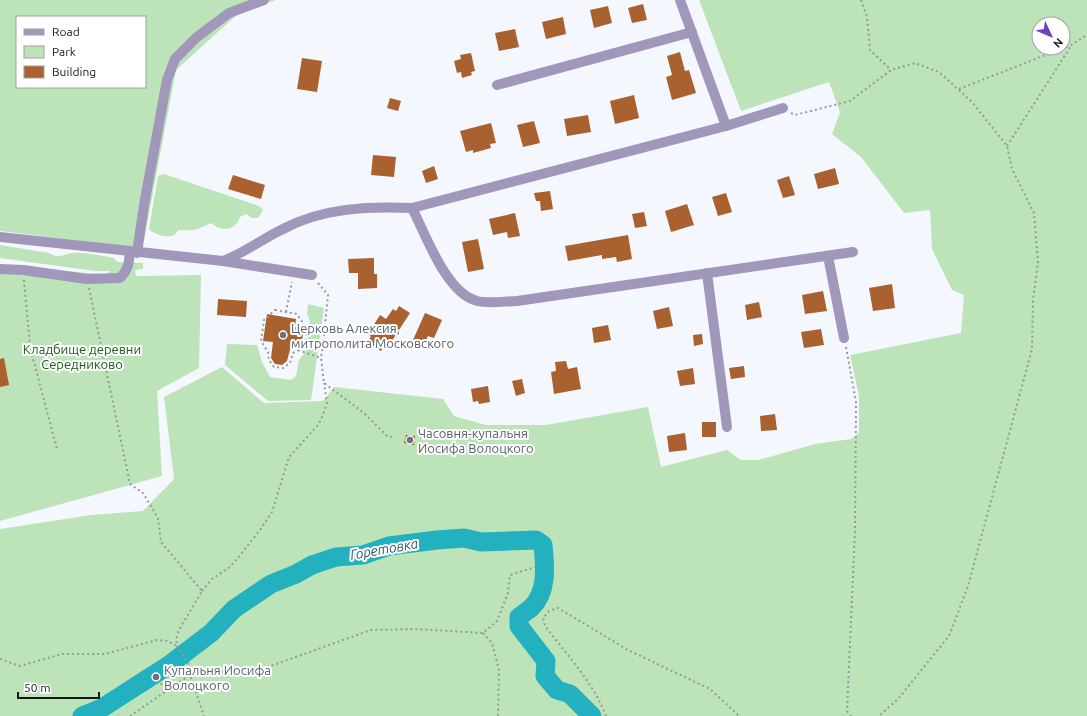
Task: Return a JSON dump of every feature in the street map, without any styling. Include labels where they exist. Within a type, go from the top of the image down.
[{"type":"street","points":[[0,268],[87,279],[120,278],[126,273],[134,253],[144,205],[166,80],[175,59],[197,36],[229,13],[264,0]]},
{"type":"street","points":[[680,0],[726,126]]},
{"type":"street","points":[[497,85],[692,32]]},
{"type":"street","points":[[223,261],[234,257],[284,228],[327,213],[362,207],[412,208],[726,126],[783,108]]},
{"type":"street","points":[[412,208],[444,272],[462,293],[477,301],[517,301],[852,252]]},
{"type":"street","points":[[0,238],[223,261],[312,276]]},
{"type":"street","points":[[828,256],[844,338]]},
{"type":"street","points":[[707,273],[727,427]]},
{"type":"path","points":[[861,0],[867,18],[870,50],[891,70]]},
{"type":"path","points":[[1071,45],[1087,35]]},
{"type":"path","points":[[959,89],[1043,56]]},
{"type":"path","points":[[1007,146],[1064,56]]},
{"type":"path","points":[[783,108],[795,115],[850,101],[891,70],[915,63],[939,72],[972,102],[1007,146],[1012,169],[1034,214],[1038,263],[1033,300],[1032,349],[968,586],[949,636],[898,699],[879,716]]},
{"type":"path","points":[[23,270],[30,347],[57,449]]},
{"type":"path","points":[[177,646],[176,640],[178,630],[202,591],[212,579],[230,567],[238,559],[272,512],[289,457],[318,425],[323,415],[327,403],[321,358],[328,295],[312,276]]},
{"type":"path","points":[[87,279],[130,484],[143,493],[158,518],[161,542],[202,591]]},
{"type":"path","points":[[286,312],[290,289]]},
{"type":"path","points":[[274,310],[286,312],[297,314],[307,329],[305,347],[293,353],[290,363],[283,368],[274,366],[269,360],[268,352],[261,341],[264,320],[274,310]]},
{"type":"path","points":[[844,338],[856,402],[854,531],[847,711],[851,716]]},
{"type":"path","points":[[298,350],[321,358]]},
{"type":"path","points":[[324,383],[364,413],[387,436],[392,437]]},
{"type":"path","points":[[130,716],[190,674],[265,668],[371,630],[415,629],[483,633],[497,621],[508,594],[510,576],[535,567]]},
{"type":"path","points":[[606,716],[590,683],[545,626],[543,618],[549,611],[558,608],[628,650],[710,689],[739,716]]},
{"type":"path","points":[[483,633],[492,643],[499,670],[498,716]]},
{"type":"path","points":[[0,659],[20,666],[62,654],[105,654],[157,640],[167,641],[177,646],[189,665],[190,674],[204,716]]},
{"type":"path","points":[[158,679],[166,691]]},
{"type":"green space","points":[[0,0],[276,0],[240,12],[176,70],[144,240],[132,247],[0,231]]},
{"type":"green space","points":[[699,0],[1087,0],[1087,716],[0,716],[0,529],[91,515],[143,511],[174,479],[164,397],[222,367],[264,403],[323,401],[334,387],[443,399],[454,416],[486,425],[546,425],[648,407],[661,467],[727,450],[741,460],[758,460],[815,444],[851,439],[859,433],[859,396],[850,355],[961,333],[964,295],[952,290],[932,249],[930,210],[904,213],[861,157],[832,134],[840,112],[829,82],[741,111]]},
{"type":"green space","points":[[164,174],[259,206],[263,210],[258,218],[252,218],[246,214],[240,217],[235,225],[228,229],[219,228],[211,223],[195,230],[178,230],[171,236],[157,234],[149,229],[158,176]]},
{"type":"green space","name":"Кладбище деревни Середниково","points":[[0,245],[49,253],[56,256],[82,253],[114,258],[117,262],[143,263],[143,269],[135,270],[136,276],[201,275],[199,368],[157,391],[162,476],[0,521],[0,265],[107,275],[110,271],[95,271],[0,258]]},
{"type":"green space","points":[[308,304],[324,308],[311,400],[268,401],[225,365],[227,344],[257,345],[262,362],[270,377],[291,380],[296,376],[299,360],[306,351],[310,321],[307,314]]},
{"type":"building","points":[[643,4],[647,20],[632,23],[628,8]]},
{"type":"building","points":[[608,6],[612,23],[594,28],[590,10]]},
{"type":"building","points":[[563,17],[566,34],[546,39],[542,22]]},
{"type":"building","points":[[515,29],[519,47],[499,51],[495,33]]},
{"type":"building","points":[[680,52],[685,71],[689,70],[696,93],[672,100],[666,77],[672,75],[667,56]]},
{"type":"building","points":[[471,53],[475,71],[471,72],[472,75],[462,78],[461,72],[457,73],[454,61],[461,59],[460,55]]},
{"type":"building","points":[[302,58],[322,61],[317,92],[297,89]]},
{"type":"building","points":[[634,95],[639,118],[615,124],[610,101]]},
{"type":"building","points":[[390,98],[401,101],[398,111],[387,108]]},
{"type":"building","points":[[588,115],[591,132],[567,136],[564,119]]},
{"type":"building","points":[[534,121],[540,143],[523,147],[517,125]]},
{"type":"building","points":[[491,123],[496,143],[490,144],[491,148],[473,153],[473,150],[466,152],[460,131]]},
{"type":"building","points":[[373,155],[396,157],[394,177],[371,175]]},
{"type":"building","points":[[434,166],[438,179],[426,183],[422,171]]},
{"type":"building","points":[[835,168],[839,184],[818,189],[814,174]]},
{"type":"building","points":[[233,175],[265,185],[261,199],[228,189]]},
{"type":"building","points":[[789,176],[795,195],[783,198],[777,180]]},
{"type":"building","points":[[550,191],[553,209],[541,211],[540,201],[536,201],[534,193]]},
{"type":"building","points":[[726,193],[732,212],[718,216],[712,197]]},
{"type":"building","points":[[687,204],[694,225],[671,232],[665,211]]},
{"type":"building","points":[[644,212],[647,226],[635,228],[632,214]]},
{"type":"building","points":[[515,213],[520,236],[508,238],[507,232],[493,235],[489,219]]},
{"type":"building","points":[[628,235],[632,259],[617,262],[616,257],[602,259],[602,255],[568,261],[565,246]]},
{"type":"building","points":[[478,239],[484,269],[468,272],[462,242]]},
{"type":"building","points":[[374,258],[374,274],[377,274],[377,288],[358,289],[358,273],[349,273],[348,259]]},
{"type":"building","points":[[892,284],[895,308],[873,311],[869,288]]},
{"type":"building","points":[[823,291],[827,311],[805,314],[802,295]]},
{"type":"building","points":[[218,299],[247,301],[246,317],[217,315]]},
{"type":"building","points":[[759,302],[762,317],[747,320],[745,305]]},
{"type":"building","points":[[399,306],[410,313],[388,347],[385,345],[381,351],[368,342],[371,336],[368,334],[380,315],[386,319],[393,309],[396,311]]},
{"type":"building","points":[[669,307],[673,326],[657,329],[653,311]]},
{"type":"building","points":[[425,313],[442,320],[434,338],[428,336],[424,344],[413,340]]},
{"type":"building","name":"Церковь Алексия, митрополита Московского","points":[[267,314],[296,319],[295,327],[304,328],[301,347],[291,346],[287,361],[282,365],[275,364],[271,358],[273,342],[263,341]]},
{"type":"building","points":[[608,325],[611,340],[594,343],[592,328]]},
{"type":"building","points":[[821,329],[824,345],[804,348],[801,332]]},
{"type":"building","points":[[702,334],[703,344],[694,346],[693,335]]},
{"type":"building","points":[[4,358],[9,385],[0,387],[0,359]]},
{"type":"building","points":[[566,361],[568,369],[577,367],[581,389],[554,394],[551,372],[556,371],[555,362]]},
{"type":"building","points":[[744,366],[745,377],[731,379],[729,368]]},
{"type":"building","points":[[693,368],[695,384],[680,386],[677,371]]},
{"type":"building","points":[[522,379],[525,393],[516,396],[512,381]]},
{"type":"building","points":[[488,386],[490,402],[479,404],[478,401],[473,402],[471,389]]},
{"type":"building","points":[[775,414],[777,430],[761,431],[760,416]]},
{"type":"building","points":[[702,422],[716,422],[716,437],[702,437]]},
{"type":"building","points":[[685,433],[687,450],[669,452],[667,436]]},
{"type":"building","name":"Часовня-купальня Иосифа Волоцкого","points":[[406,435],[415,436],[414,445],[404,443]]},
{"type":"waterway","name":"Горетовка","points":[[82,716],[102,708],[169,665],[211,633],[234,609],[271,584],[296,574],[312,565],[336,557],[363,555],[389,546],[464,538],[481,542],[536,540],[543,545],[545,570],[543,587],[536,602],[519,617],[519,626],[546,661],[545,676],[557,690],[570,694],[592,716]]},
{"type":"place","name":"Церковь Алексия, митрополита Московского","points":[[283,335]]},
{"type":"place","name":"Часовня-купальня Иосифа Волоцкого","points":[[410,440]]},
{"type":"place","name":"Купальня Иосифа Волоцкого","points":[[156,677]]}]
